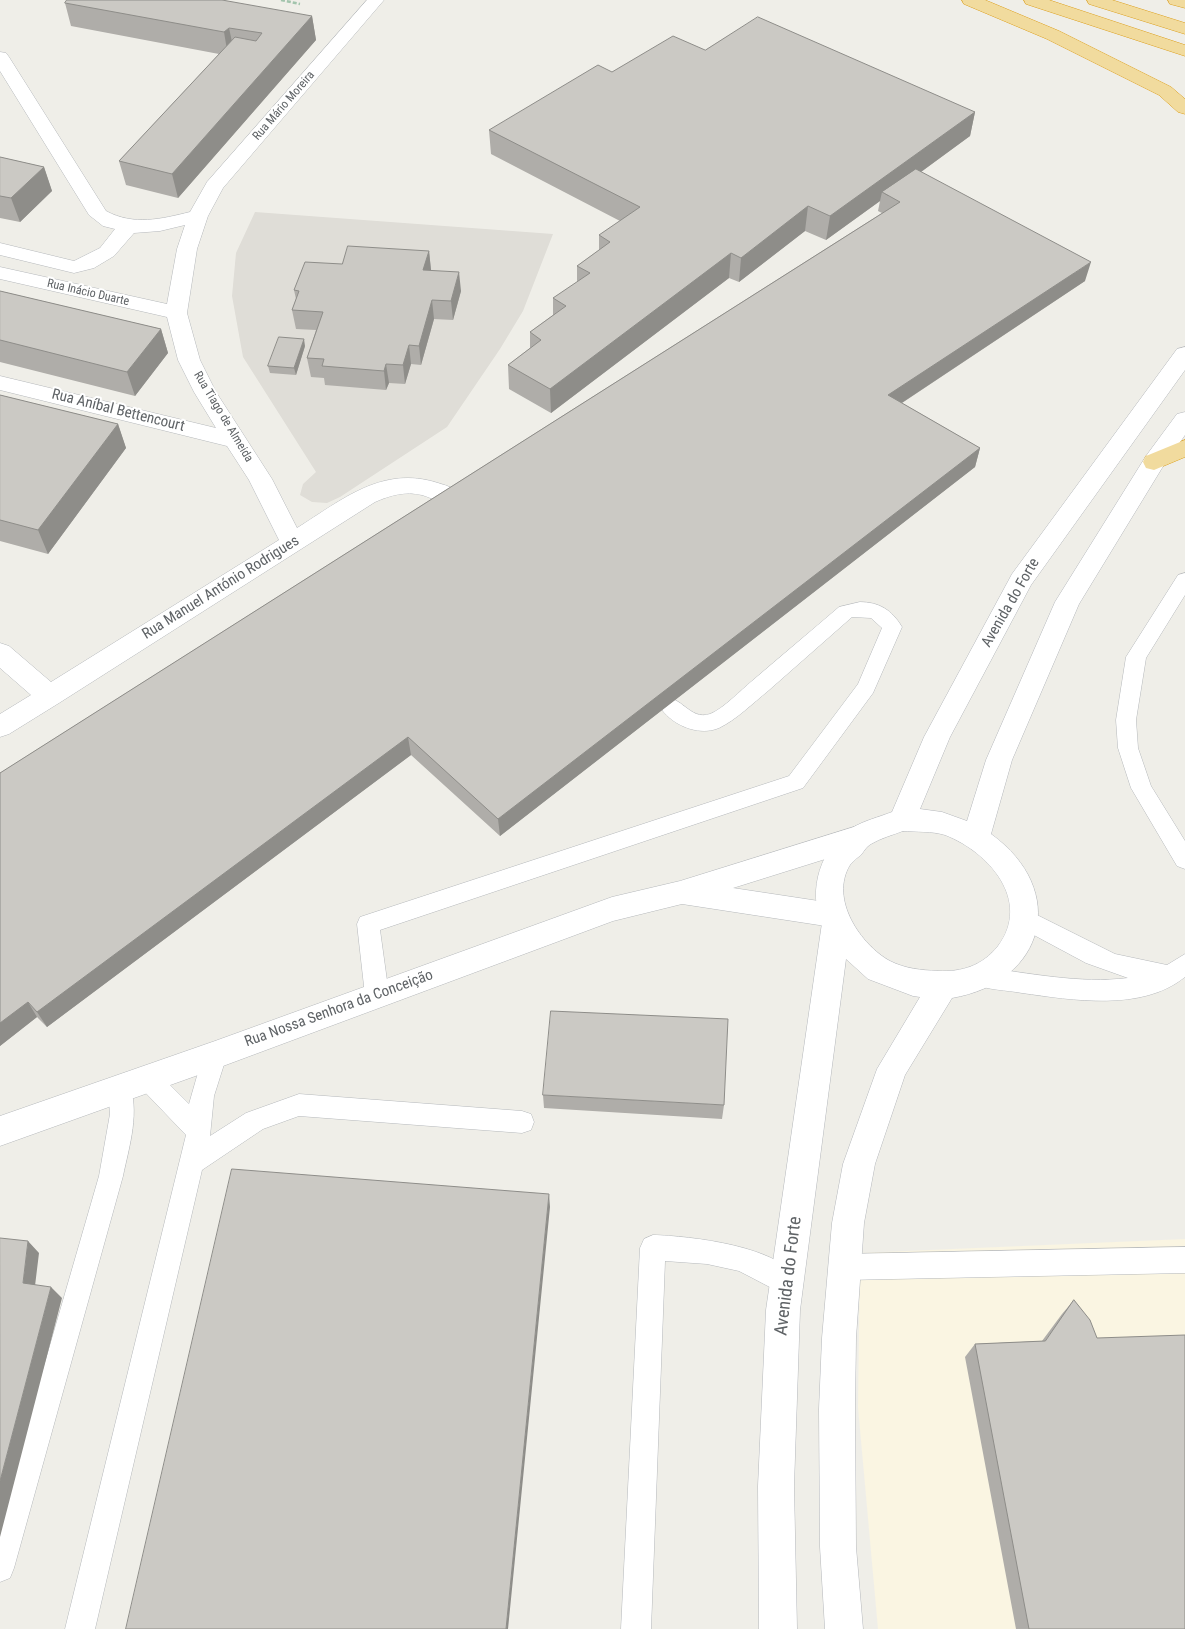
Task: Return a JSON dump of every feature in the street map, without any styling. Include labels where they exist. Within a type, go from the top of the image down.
[{"type":"highway","points":[[970,0],[1053,36],[1165,91],[1185,108]]},
{"type":"highway","points":[[1032,0],[1185,51]]},
{"type":"highway","points":[[1095,0],[1185,29]]},
{"type":"highway","points":[[1176,0],[1185,3]]},
{"type":"highway","points":[[1154,462],[1185,448]]},
{"type":"street","name":"Rua Mário Moreira","points":[[198,216],[214,186],[376,0]]},
{"type":"street","points":[[0,57],[99,215],[112,224],[128,227],[154,226],[198,216]]},
{"type":"street","name":"Rua Tiago de Almeida","points":[[198,216],[187,249],[176,313],[189,360],[205,392],[260,479],[293,543]]},
{"type":"street","name":"Rua Inácio Duarte","points":[[0,249],[74,267],[87,264],[107,252],[128,227]]},
{"type":"street","name":"Rua Inácio Duarte","points":[[0,273],[176,313]]},
{"type":"street","name":"Avenida do Forte","points":[[902,820],[937,736],[1021,580],[1185,354]]},
{"type":"street","name":"Rua Aníbal Bettencourt","points":[[0,383],[236,440]]},
{"type":"street","points":[[976,837],[999,760],[1067,602],[1154,462],[1185,419]]},
{"type":"street","name":"Rua Manuel António Rodrigues","points":[[0,726],[386,487],[429,487],[452,498]]},
{"type":"street","points":[[0,653],[50,696]]},
{"type":"street","name":"Avenida do Forte","points":[[778,1629],[776,1449],[780,1362],[787,1283],[834,920],[829,893],[832,871],[842,852],[857,838],[870,830],[902,820],[927,821],[952,826],[976,837],[994,849],[1015,876],[1024,900],[1025,919],[1022,937],[1012,953],[999,967],[981,977],[963,983],[943,986],[916,984],[891,976],[868,962],[849,945],[834,920]]},
{"type":"street","name":"Rua Nossa Senhora da Conceição","points":[[0,1131],[215,1055],[612,909],[680,893],[857,838]]},
{"type":"street","name":"Rua Nossa Senhora da Conceição","points":[[680,893],[834,920]]},
{"type":"street","points":[[844,1629],[838,1548],[836,1482],[839,1338],[848,1223],[859,1164],[892,1069],[943,986]]},
{"type":"lane","points":[[1185,580],[1136,658],[1126,720],[1128,748],[1141,788],[1185,858]]},
{"type":"lane","points":[[377,995],[368,924],[796,782],[866,688],[892,627],[886,617],[870,609],[846,612],[742,701],[713,722],[693,722],[682,717],[669,705]]},
{"type":"lane","points":[[1025,919],[1074,947],[1121,967],[1134,971],[1178,969]]},
{"type":"lane","points":[[981,977],[1112,991],[1141,988],[1178,969]]},
{"type":"lane","points":[[80,1629],[199,1130],[202,1096],[215,1055]]},
{"type":"lane","points":[[148,1079],[199,1130]]},
{"type":"lane","points":[[0,1568],[111,1176],[122,1114],[120,1089]]},
{"type":"lane","points":[[191,1164],[242,1128],[275,1110],[299,1105],[522,1122]]},
{"type":"lane","points":[[636,1629],[653,1248],[680,1248],[729,1254],[765,1268],[787,1283]]},
{"type":"lane","points":[[844,1267],[1185,1260]]},
{"type":"path","points":[[281,0],[300,4]]},
{"type":"shaded area","points":[[255,212],[553,234],[523,311],[500,349],[447,427],[340,497],[327,503],[312,502],[300,495],[303,484],[316,472],[243,357],[232,296],[236,253]]},
{"type":"shaded area","points":[[1185,1239],[1185,1629],[878,1629],[858,1407],[860,1253]]},
{"type":"building","points":[[67,0],[222,0],[312,16],[172,174],[119,161],[235,37],[256,41],[262,33],[229,28],[224,32],[65,3]]},
{"type":"building","points":[[758,17],[975,112],[830,216],[808,206],[741,258],[731,253],[550,389],[508,365],[541,340],[530,332],[566,306],[553,298],[590,273],[577,266],[610,242],[599,235],[640,207],[489,130],[598,65],[612,72],[673,36],[705,50]]},
{"type":"building","points":[[0,157],[44,167],[11,198],[0,196]]},
{"type":"building","points":[[916,169],[1091,262],[888,395],[980,448],[498,819],[408,737],[37,1012],[28,1002],[0,1023],[0,773],[900,202],[882,192]]},
{"type":"building","points":[[348,246],[429,251],[423,270],[459,272],[451,301],[432,300],[419,346],[409,345],[403,365],[386,364],[384,371],[322,366],[324,359],[307,358],[323,312],[292,310],[299,291],[294,290],[305,262],[342,264]]},
{"type":"building","points":[[0,291],[161,329],[127,372],[0,340]]},
{"type":"building","points":[[279,337],[304,339],[294,368],[268,366]]},
{"type":"building","points":[[0,395],[118,424],[38,530],[0,520]]},
{"type":"building","points":[[551,1011],[728,1019],[724,1105],[543,1095]]},
{"type":"building","points":[[232,1169],[549,1194],[506,1629],[126,1629]]},
{"type":"building","points":[[0,1238],[28,1241],[23,1283],[51,1287],[0,1481]]},
{"type":"building","points":[[1074,1300],[1090,1320],[1097,1338],[1185,1335],[1185,1629],[1029,1629],[975,1344],[1045,1341]]}]
